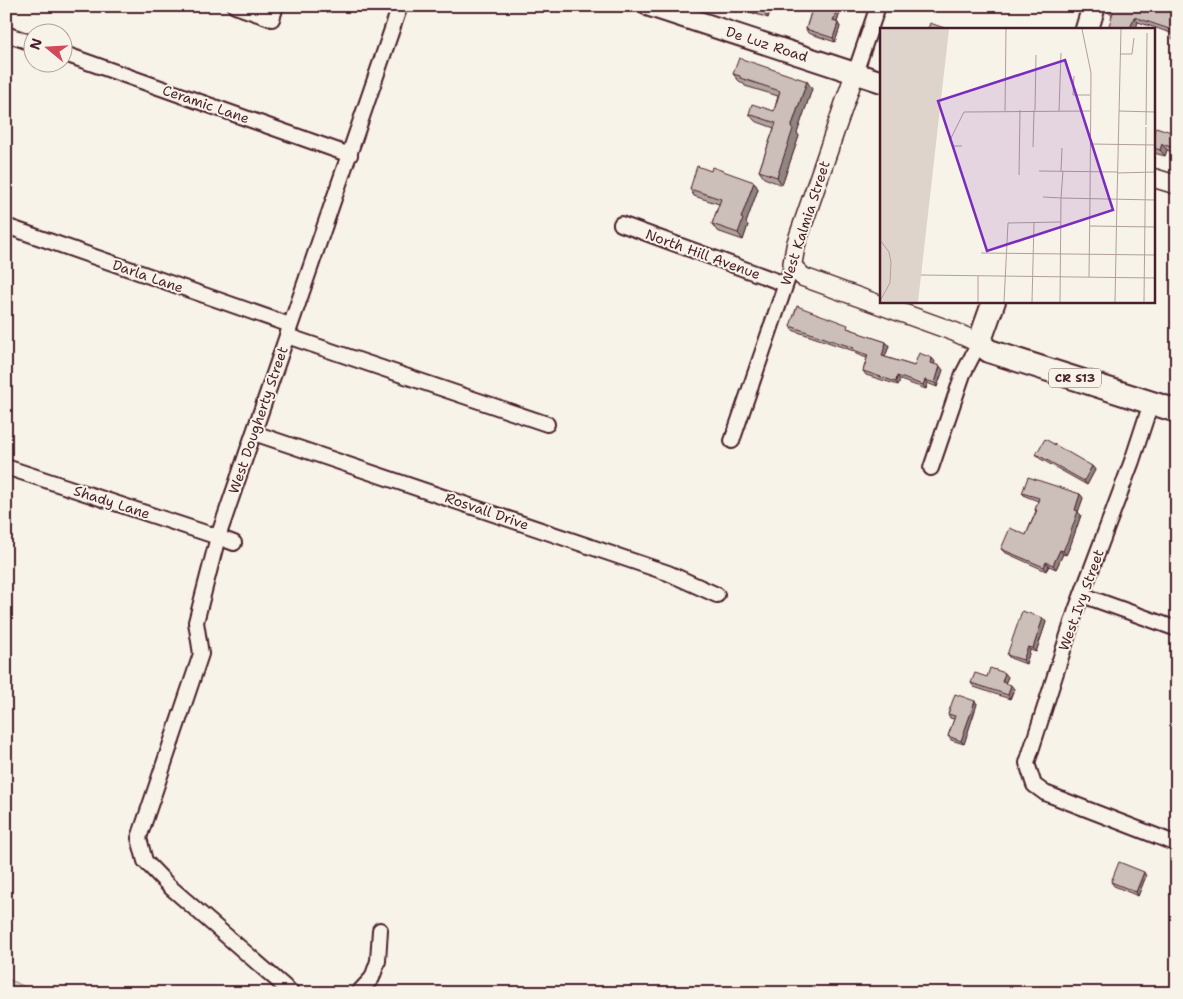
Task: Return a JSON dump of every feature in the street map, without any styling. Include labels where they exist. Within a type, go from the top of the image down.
[{"type":"main road","points":[[1086,28],[1094,6]]},
{"type":"main road","name":"De Luz Road","points":[[655,7],[880,81]]},
{"type":"main road","points":[[979,343],[994,302]]},
{"type":"main road","name":"CR S13","points":[[979,343],[989,351],[1177,411]]},
{"type":"street","points":[[235,6],[272,19],[276,6]]},
{"type":"street","name":"West Dougherty Street","points":[[292,993],[169,886],[145,861],[139,838],[200,654],[196,622],[218,537],[400,6]]},
{"type":"street","name":"West Kalmia Street","points":[[732,441],[792,266],[796,244],[878,6]]},
{"type":"street","points":[[6,34],[22,40]]},
{"type":"street","name":"Ceramic Lane","points":[[72,58],[350,155]]},
{"type":"street","points":[[1156,179],[1177,185]]},
{"type":"street","name":"North Hill Avenue","points":[[621,224],[785,284]]},
{"type":"street","name":"Darla Lane","points":[[6,226],[288,331],[547,424]]},
{"type":"street","points":[[792,266],[803,278],[955,332],[979,343],[963,374],[931,468]]},
{"type":"street","name":"West Ivy Street","points":[[1151,403],[1132,462],[1082,595],[1026,762],[1034,785],[1045,793],[1177,844]]},
{"type":"street","name":"Rosvall Drive","points":[[254,433],[668,573],[717,595]]},
{"type":"street","name":"Shady Lane","points":[[6,467],[234,543]]},
{"type":"street","points":[[1082,595],[1177,628]]},
{"type":"street","points":[[358,993],[372,978],[375,970],[378,961],[380,930]]},
{"type":"shaded area","points":[[6,978],[38,993],[6,993]]},
{"type":"building","points":[[747,6],[766,6],[764,12]]},
{"type":"building","points":[[813,6],[838,6],[833,21],[838,23],[833,38],[806,29]]},
{"type":"building","points":[[1109,6],[1177,6],[1177,40],[1172,38],[1175,31],[1134,17],[1130,28],[1108,28],[1113,12],[1107,10]]},
{"type":"building","points":[[930,23],[944,28],[928,28]]},
{"type":"building","points":[[739,58],[807,81],[777,177],[759,171],[776,123],[749,114],[752,104],[774,111],[780,91],[733,74]]},
{"type":"building","points":[[1156,127],[1177,134],[1177,149],[1162,144],[1160,150],[1156,149]]},
{"type":"building","points":[[697,166],[711,171],[712,167],[754,182],[741,218],[743,219],[738,233],[712,224],[721,199],[690,189]]},
{"type":"building","points":[[797,306],[848,325],[847,328],[859,333],[886,342],[882,356],[914,366],[919,353],[932,358],[931,363],[940,366],[935,383],[925,380],[923,385],[897,376],[896,382],[863,371],[868,355],[853,350],[854,348],[790,326]]},
{"type":"building","points":[[1045,439],[1092,466],[1084,481],[1036,454]]},
{"type":"building","points":[[1028,477],[1080,494],[1075,510],[1078,511],[1068,540],[1063,551],[1060,550],[1053,565],[1046,562],[1044,567],[1001,549],[1010,528],[1026,535],[1037,510],[1035,510],[1039,498],[1022,493]]},
{"type":"building","points":[[1022,611],[1043,618],[1033,648],[1028,647],[1023,660],[1007,655]]},
{"type":"building","points":[[990,668],[1005,673],[1002,682],[1011,685],[1008,695],[971,683],[975,673],[987,677]]},
{"type":"building","points":[[955,694],[975,701],[961,741],[948,736],[955,716],[948,714]]},
{"type":"building","points":[[1119,862],[1144,872],[1136,892],[1111,882]]}]
